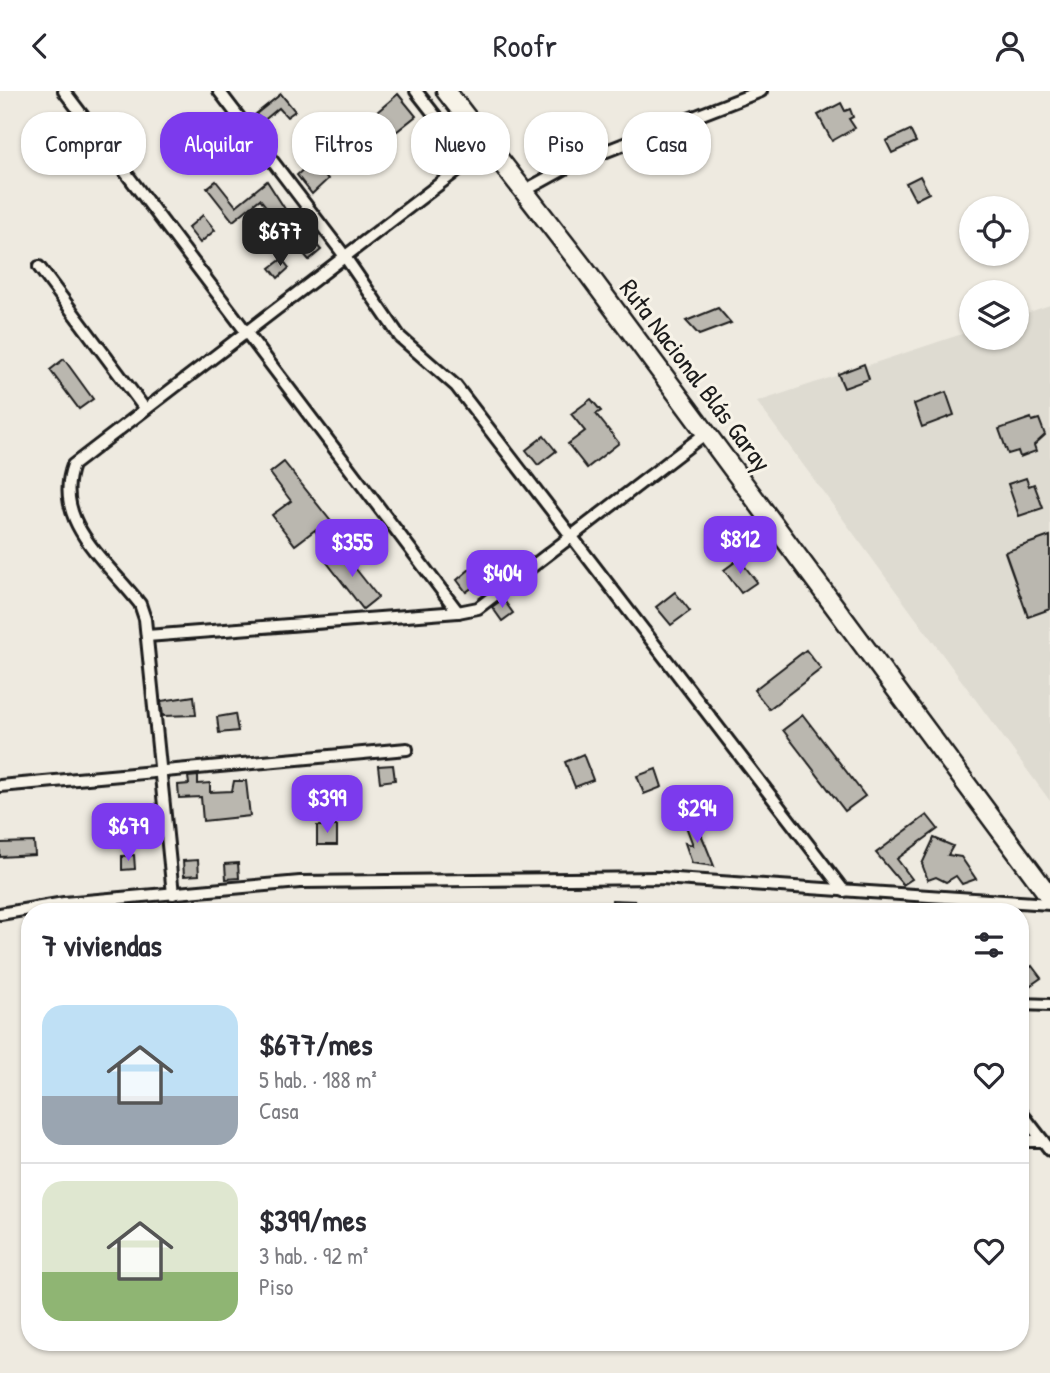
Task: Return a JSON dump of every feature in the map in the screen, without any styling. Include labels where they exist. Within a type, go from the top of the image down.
[{"type":"highway","name":"Ruta Nacional Blás Garay","points":[[446,91],[462,112]]},
{"type":"highway","name":"Ruta Nacional Blás Garay","points":[[510,173],[1050,897]]},
{"type":"street","points":[[64,91],[458,612]]},
{"type":"street","points":[[219,91],[345,256],[400,337],[456,386],[844,891]]},
{"type":"street","points":[[416,91],[432,112]]},
{"type":"street","points":[[524,191],[573,164],[761,91]]},
{"type":"street","points":[[173,894],[147,636],[140,604],[73,521],[68,504],[67,480],[73,465],[449,175]]},
{"type":"street","points":[[39,267],[145,409]]},
{"type":"street","points":[[147,636],[458,612],[478,608],[706,433]]},
{"type":"street","points":[[0,786],[407,749]]},
{"type":"street","points":[[64,903],[300,882],[661,878],[1050,904]]},
{"type":"street","points":[[0,914],[21,910]]},
{"type":"street","points":[[1029,1004],[1050,1005]]},
{"type":"street","points":[[1029,1123],[1046,1146]]},
{"type":"shaded area","points":[[1050,305],[1050,801],[757,402],[959,335],[959,350],[1029,350],[1029,312]]},
{"type":"building","points":[[281,94],[295,111],[287,117],[279,108],[274,112],[258,112]]},
{"type":"building","points":[[398,94],[413,112],[411,120],[397,131],[397,112],[377,112]]},
{"type":"building","points":[[841,103],[845,111],[850,109],[853,117],[849,119],[855,128],[832,141],[818,115]]},
{"type":"building","points":[[910,130],[916,142],[892,153],[886,141]]},
{"type":"building","points":[[297,175],[325,175],[328,179],[312,194]]},
{"type":"building","points":[[920,176],[929,193],[915,200],[906,183]]},
{"type":"building","points":[[216,181],[236,206],[267,181],[294,223],[278,236],[265,219],[272,214],[260,199],[233,221],[207,188]]},
{"type":"building","points":[[203,215],[215,230],[200,243],[188,228]]},
{"type":"building","points":[[309,236],[321,250],[309,260],[297,246]]},
{"type":"building","points":[[282,259],[289,268],[278,278],[270,268]]},
{"type":"building","points":[[718,308],[731,323],[699,335],[686,321]]},
{"type":"building","points":[[64,359],[93,399],[79,409],[50,370]]},
{"type":"building","points":[[864,364],[869,379],[844,388],[838,374]]},
{"type":"building","points":[[946,392],[954,415],[922,427],[914,404]]},
{"type":"building","points":[[591,399],[601,411],[596,414],[619,443],[587,468],[568,444],[585,431],[571,414]]},
{"type":"building","points":[[1031,418],[1032,421],[1039,419],[1045,435],[1034,445],[1036,451],[1020,457],[1018,451],[1008,454],[999,429]]},
{"type":"building","points":[[544,436],[556,451],[538,465],[526,450]]},
{"type":"building","points":[[284,462],[333,524],[318,535],[315,530],[295,545],[272,515],[291,501],[270,473]]},
{"type":"building","points":[[1026,478],[1029,486],[1034,484],[1043,508],[1019,516],[1008,484]]},
{"type":"building","points":[[1050,536],[1050,609],[1028,617],[1005,552]]},
{"type":"building","points":[[340,549],[378,597],[363,609],[325,560]]},
{"type":"building","points":[[739,559],[757,582],[741,593],[724,570]]},
{"type":"building","points":[[470,569],[480,582],[466,592],[457,580]]},
{"type":"building","points":[[675,592],[690,611],[671,625],[656,607]]},
{"type":"building","points":[[503,599],[513,613],[502,621],[492,607]]},
{"type":"building","points":[[806,650],[821,669],[769,709],[754,690]]},
{"type":"building","points":[[194,696],[196,715],[163,716],[161,701]]},
{"type":"building","points":[[235,714],[238,731],[219,733],[217,717]]},
{"type":"building","points":[[803,715],[865,796],[845,811],[783,730]]},
{"type":"building","points":[[583,754],[593,780],[575,787],[565,762]]},
{"type":"building","points":[[393,765],[395,780],[380,782],[378,766]]},
{"type":"building","points":[[656,769],[662,787],[644,794],[637,776]]},
{"type":"building","points":[[198,776],[198,784],[210,783],[210,792],[232,791],[234,781],[246,781],[250,816],[203,821],[201,797],[179,798],[178,785],[189,784],[188,777]]},
{"type":"building","points":[[927,815],[938,829],[897,859],[912,879],[903,885],[876,853]]},
{"type":"building","points":[[694,817],[714,866],[692,863],[685,843],[693,845],[684,821]]},
{"type":"building","points":[[317,826],[337,826],[337,845],[317,845]]},
{"type":"building","points":[[934,838],[953,846],[948,855],[961,857],[976,879],[962,884],[956,876],[946,882],[936,877],[928,880],[922,864]]},
{"type":"building","points":[[34,842],[35,855],[0,857],[0,843]]},
{"type":"building","points":[[134,855],[135,869],[122,870],[122,856]]},
{"type":"building","points":[[198,860],[199,875],[184,876],[183,861]]},
{"type":"building","points":[[238,863],[239,878],[226,879],[225,864]]},
{"type":"building","points":[[612,900],[636,901],[636,903],[612,903]]},
{"type":"building","points":[[1032,966],[1041,978],[1029,986],[1029,968]]}]
